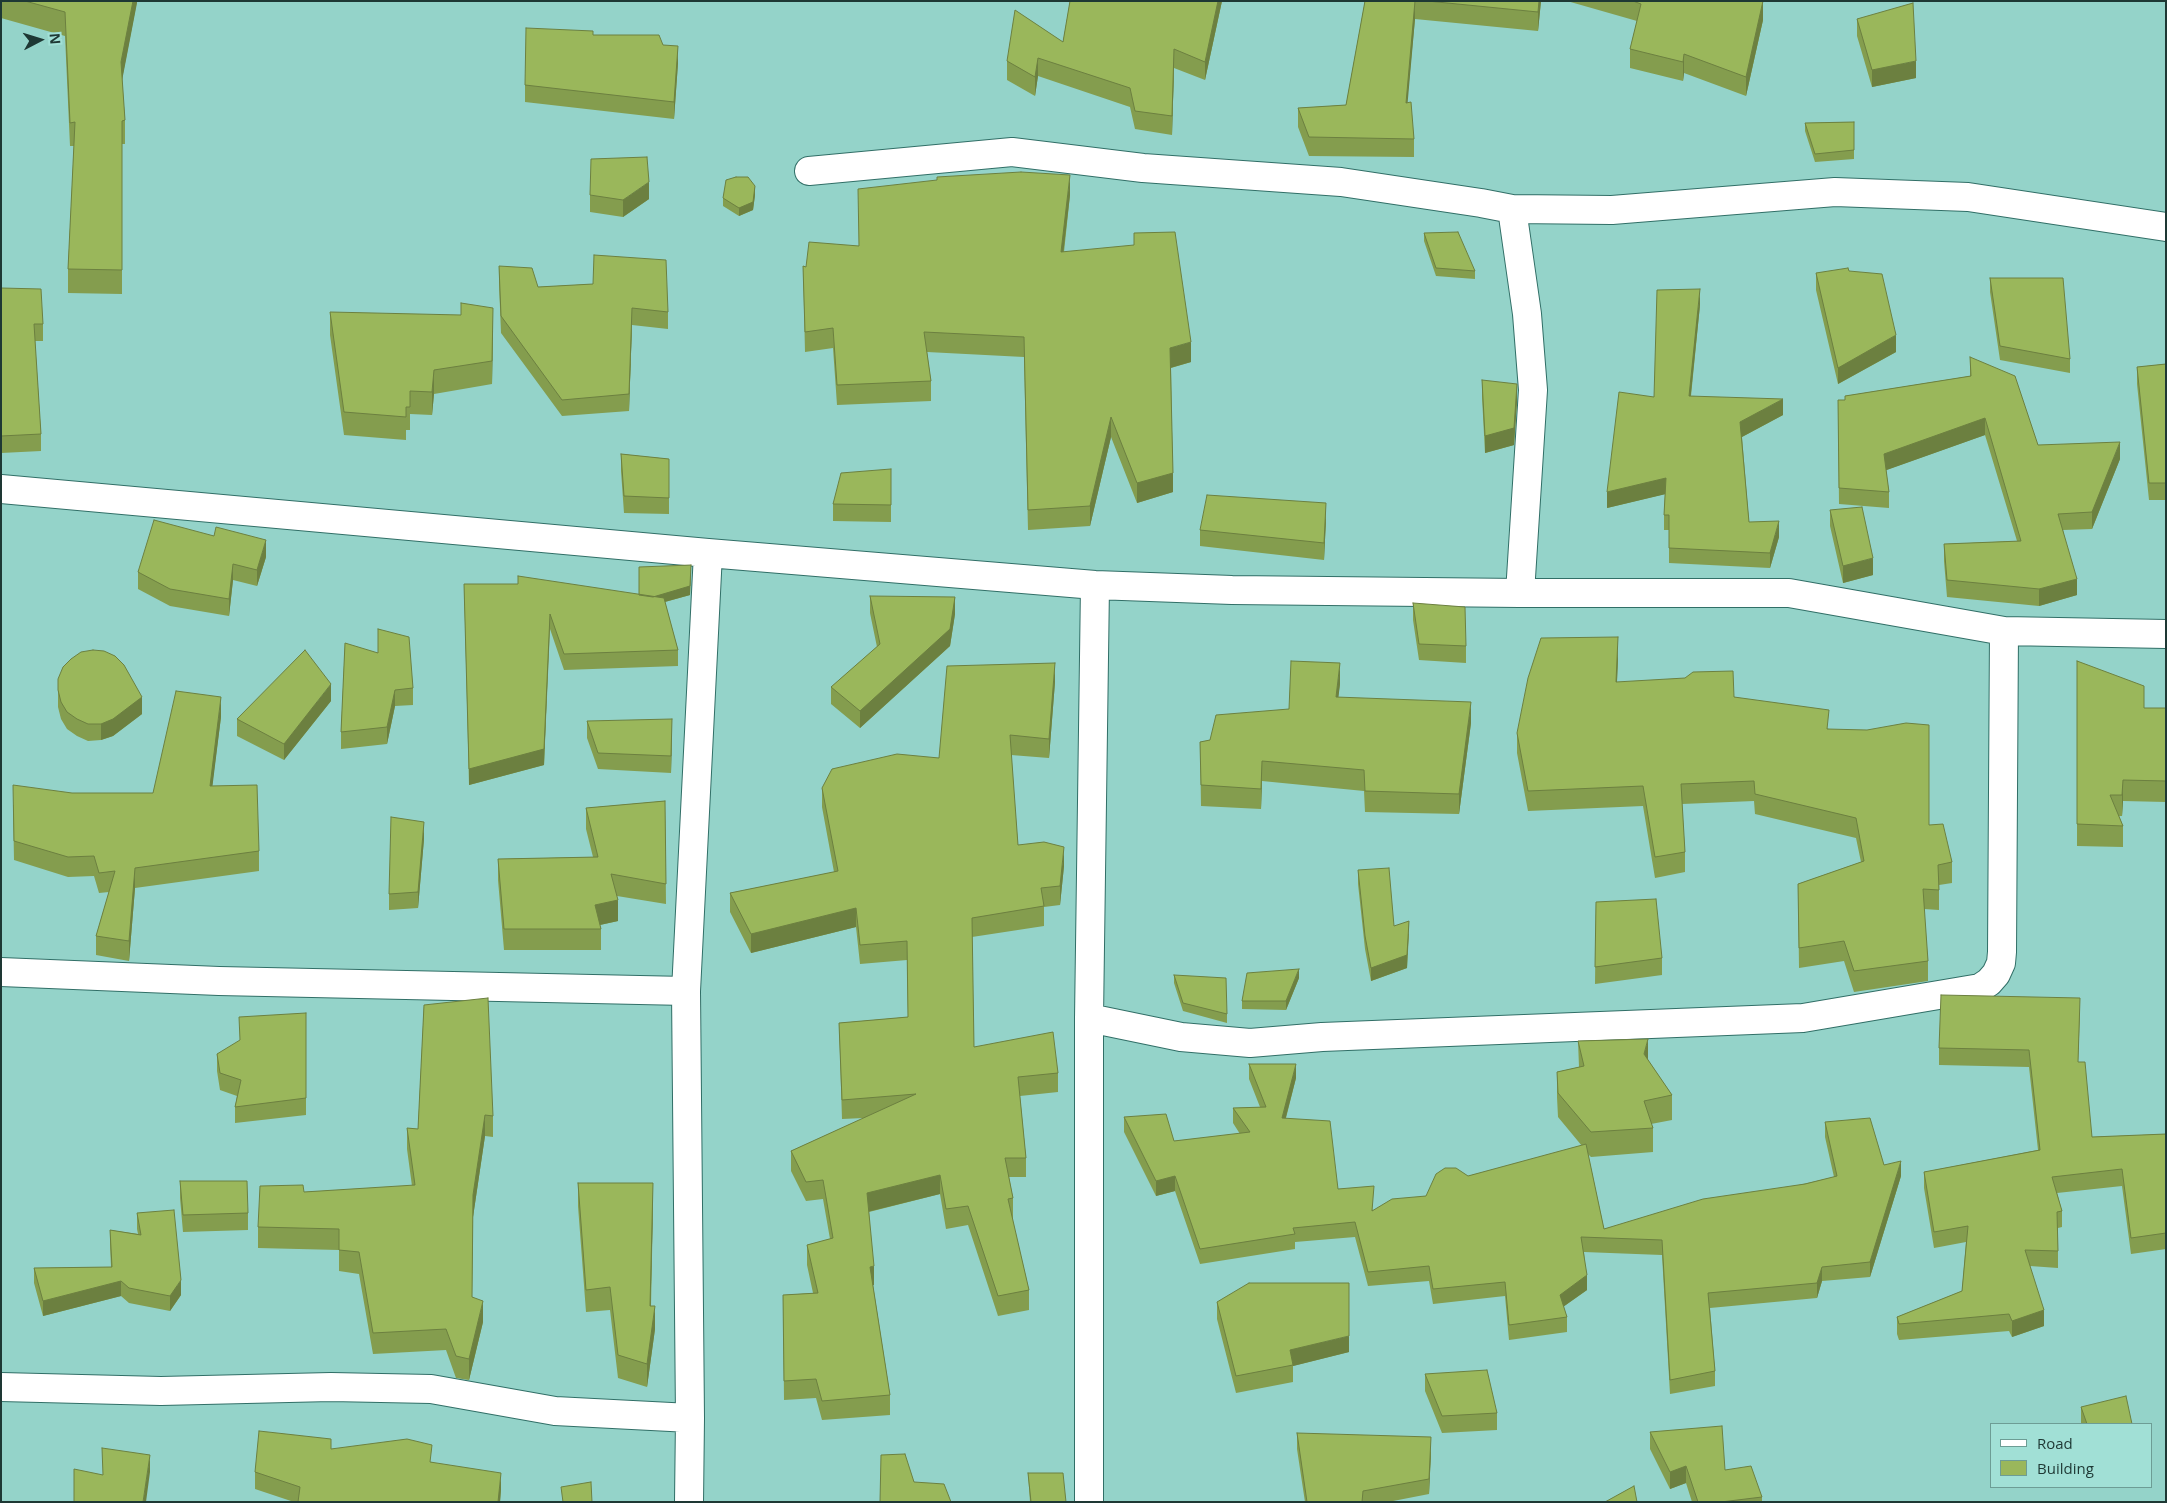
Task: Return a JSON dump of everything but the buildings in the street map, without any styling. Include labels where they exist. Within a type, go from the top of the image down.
[{"type":"street","points":[[808,171],[1012,152],[1143,168],[1341,182],[1481,203],[1512,210],[1612,210],[1835,192],[1968,197],[2166,227]]},
{"type":"street","points":[[1512,210],[1527,314],[1533,390],[1520,594]]},
{"type":"street","points":[[1,489],[708,553],[1096,585],[1232,590],[1520,594],[1790,593],[2004,631],[2166,634]]},
{"type":"street","points":[[689,1502],[686,991],[708,553]]},
{"type":"street","points":[[1089,1502],[1089,1018],[1096,585]]},
{"type":"street","points":[[1089,1018],[1181,1038],[1250,1043],[1322,1037],[1803,1018],[1980,988],[1996,974],[2001,962],[2002,952],[2004,631]]},
{"type":"street","points":[[1,972],[219,981],[686,991]]},
{"type":"street","points":[[1,1387],[160,1391],[331,1387],[431,1388],[556,1411],[690,1418]]}]
